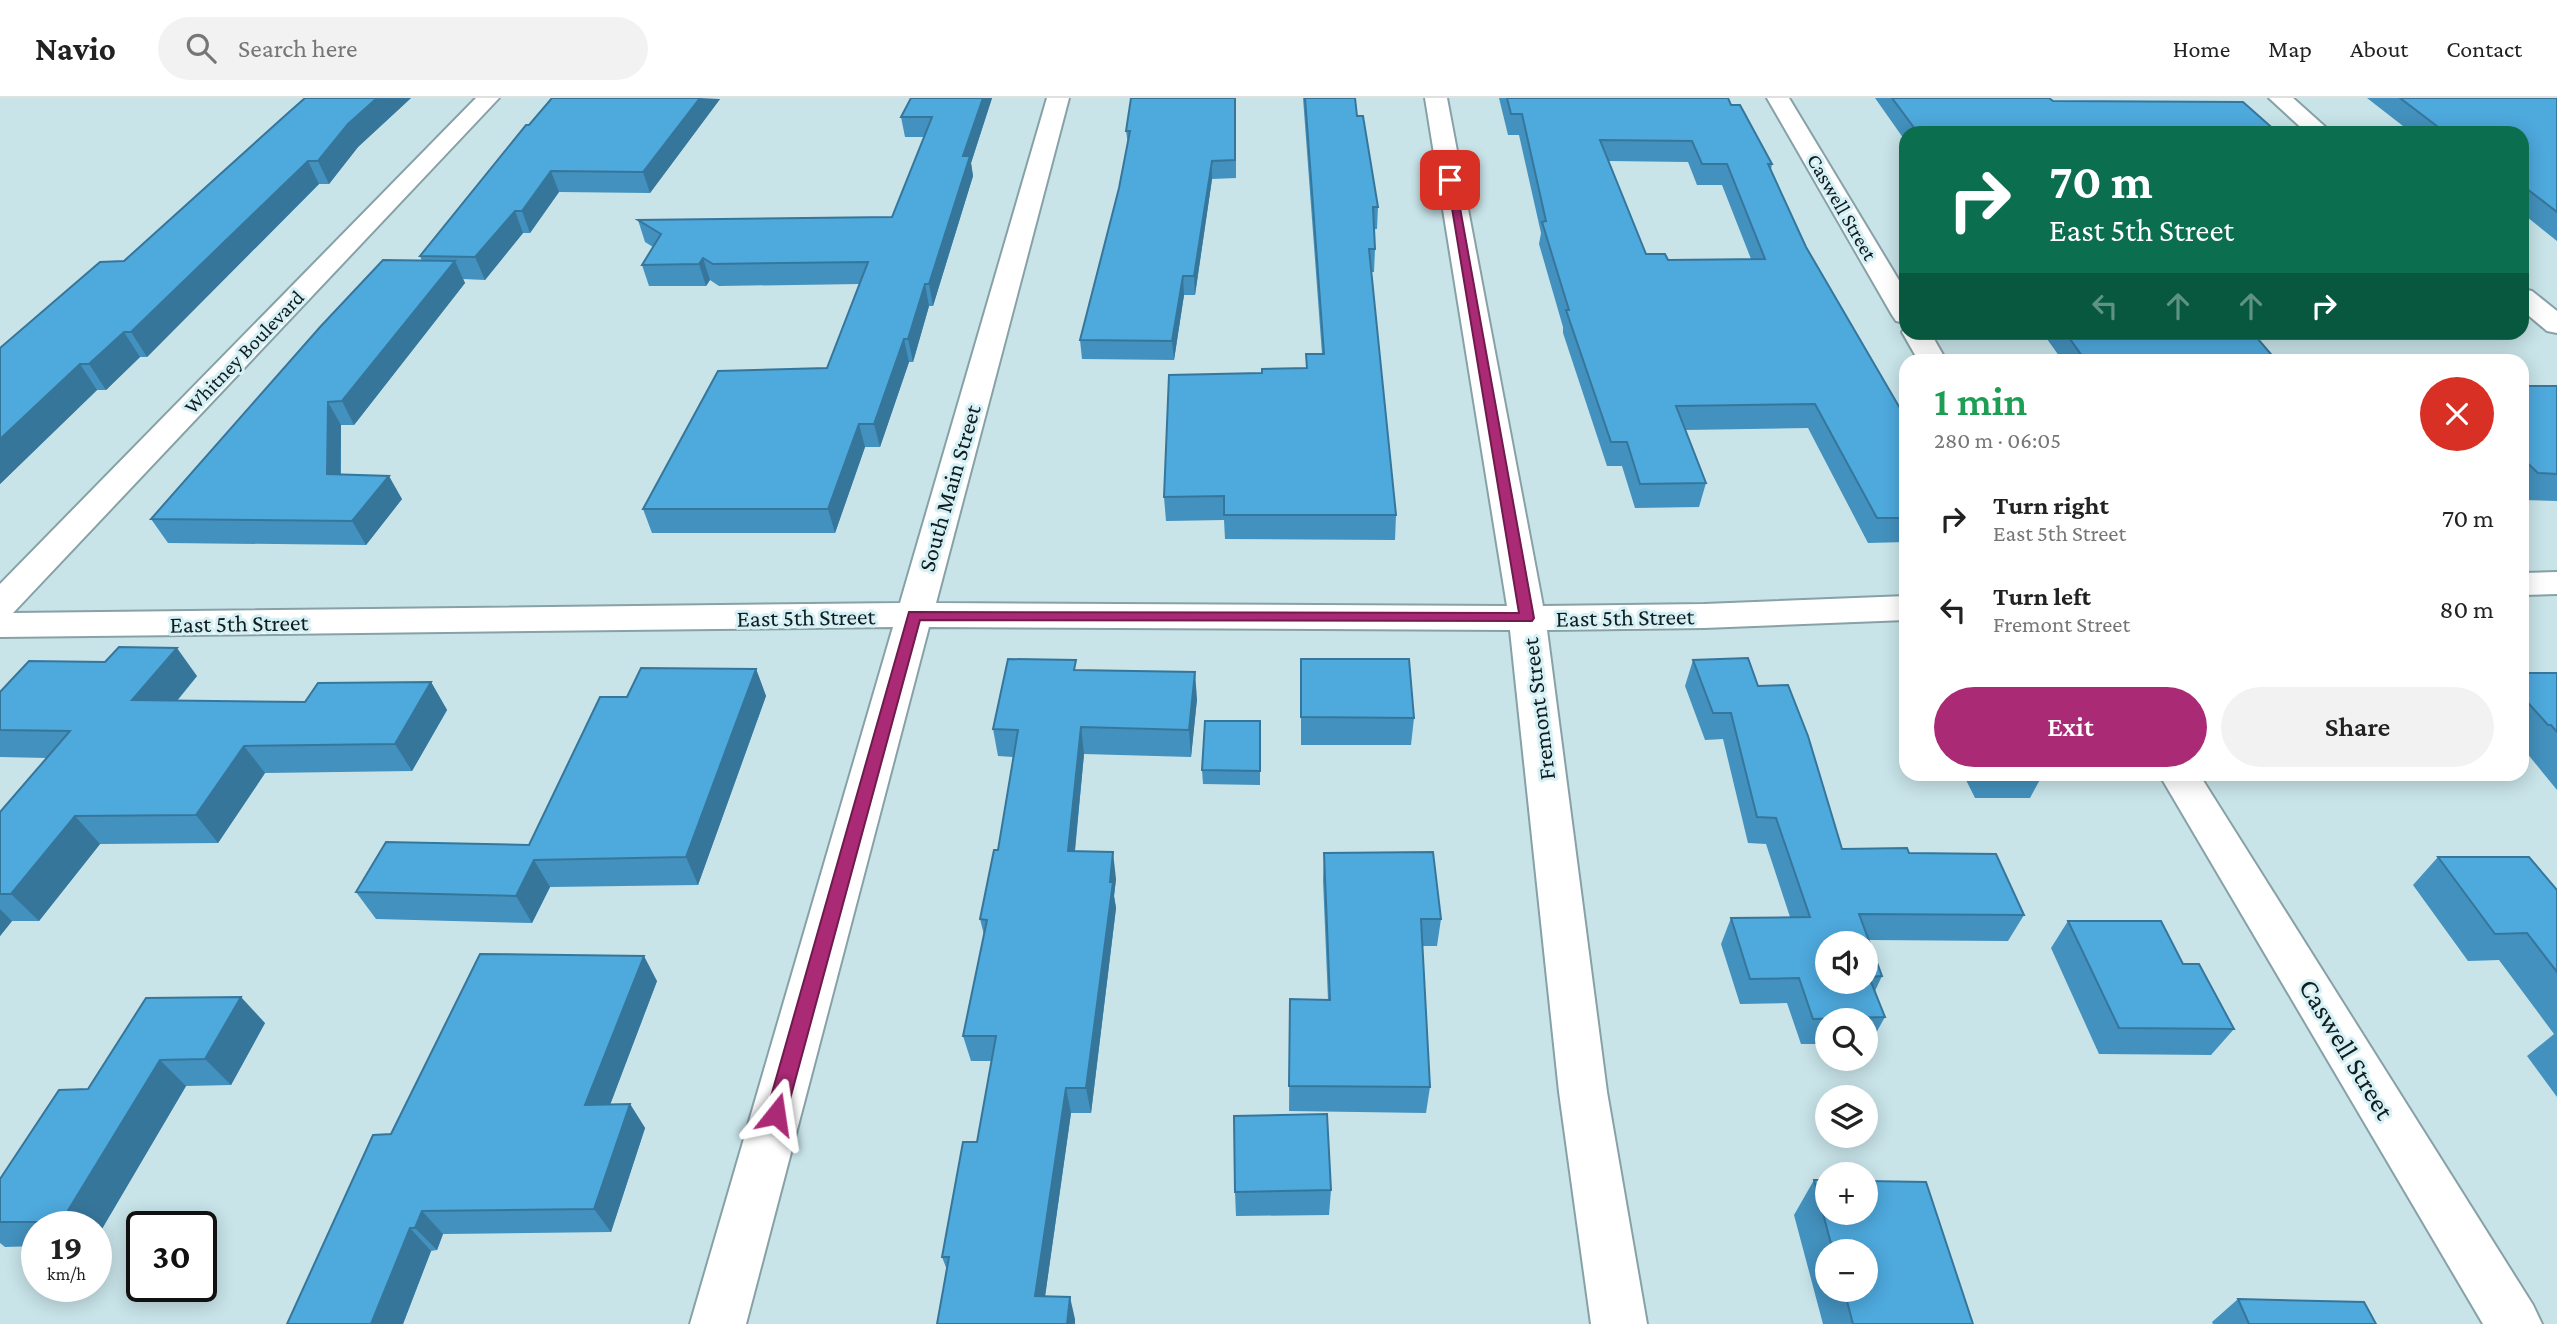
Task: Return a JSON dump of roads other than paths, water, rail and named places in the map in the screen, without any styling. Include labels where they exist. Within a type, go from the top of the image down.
[{"type":"street","name":"Whitney Boulevard","points":[[0,605],[488,98]]},
{"type":"street","name":"South Main Street","points":[[718,1324],[1058,98]]},
{"type":"street","name":"Fremont Street","points":[[1436,98],[1527,618],[1583,1092],[1619,1324]]},
{"type":"street","name":"Caswell Street","points":[[1778,98],[1899,303]]},
{"type":"street","points":[[2280,98],[2313,126]]},
{"type":"street","points":[[2529,302],[2557,325]]},
{"type":"street","points":[[2529,584],[2557,583]]},
{"type":"street","name":"East 5th Street","points":[[0,625],[914,615],[1527,618],[1704,616],[1899,608]]},
{"type":"street","name":"Caswell Street","points":[[2183,781],[2514,1324]]}]
